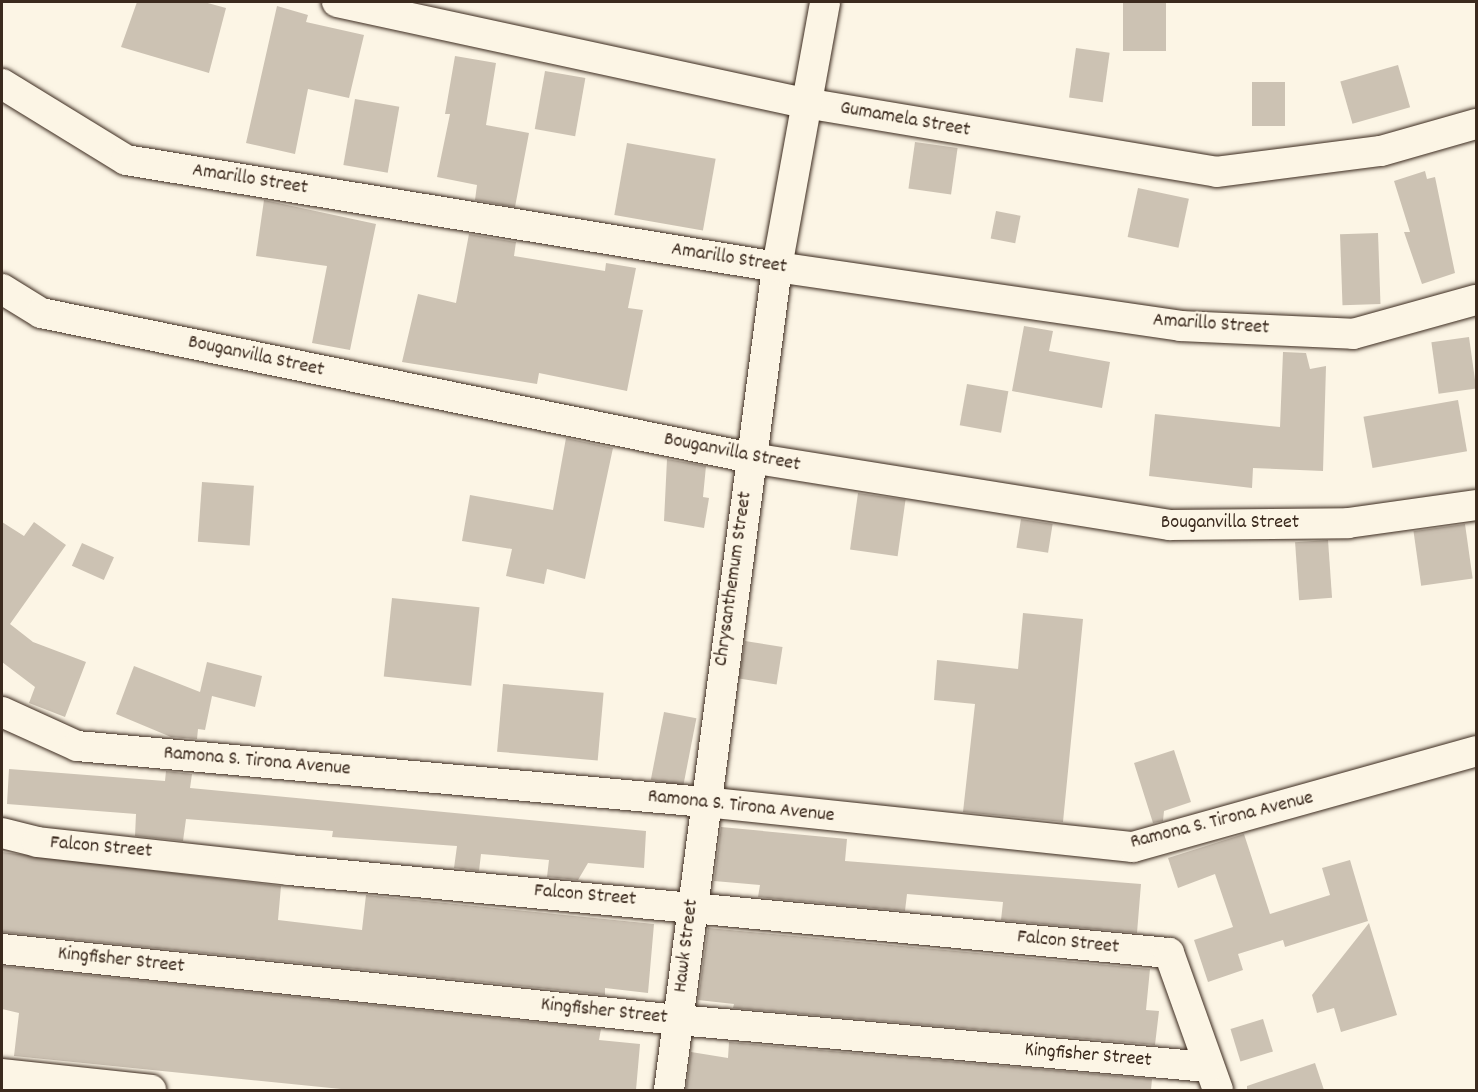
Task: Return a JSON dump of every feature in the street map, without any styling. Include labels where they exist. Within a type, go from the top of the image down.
[{"type":"street","name":"Gumamela Street","points":[[337,2],[805,103],[1216,172],[1381,151],[1476,124]]},
{"type":"street","name":"Chrysanthemum Street","points":[[704,802],[777,267],[825,2]]},
{"type":"street","name":"Amarillo Street","points":[[2,84],[126,160],[777,267],[1180,326],[1353,334],[1476,300]]},
{"type":"street","name":"Bouganvilla Street","points":[[2,289],[41,313],[751,458],[1170,525],[1348,523],[1476,505]]},
{"type":"street","name":"Ramona S. Tirona Avenue","points":[[2,712],[77,746],[704,802],[1132,847],[1476,751]]},
{"type":"street","name":"Hawk Street","points":[[669,1090],[704,802]]},
{"type":"street","name":"Falcon Street","points":[[2,833],[37,842],[289,870],[692,905],[1169,953],[1213,1079]]},
{"type":"street","name":"Kingfisher Street","points":[[2,949],[1213,1079]]},
{"type":"street","points":[[2,1074],[151,1090]]},
{"type":"building","points":[[137,2],[204,2],[226,8],[209,73],[121,47]]},
{"type":"building","points":[[1123,2],[1166,2],[1166,51],[1123,51]]},
{"type":"building","points":[[277,6],[308,15],[306,22],[364,35],[349,98],[308,89],[295,154],[246,143]]},
{"type":"building","points":[[1076,48],[1110,53],[1103,102],[1069,98]]},
{"type":"building","points":[[455,56],[496,63],[486,125],[529,133],[515,207],[475,200],[477,185],[437,177],[450,114],[445,114]]},
{"type":"building","points":[[1398,65],[1410,107],[1352,124],[1340,82]]},
{"type":"building","points":[[545,71],[585,78],[575,136],[535,129]]},
{"type":"building","points":[[1252,82],[1285,82],[1285,126],[1252,126]]},
{"type":"building","points":[[355,99],[399,107],[388,173],[343,165]]},
{"type":"building","points":[[915,142],[958,148],[951,195],[908,189]]},
{"type":"building","points":[[627,143],[716,159],[703,231],[614,215]]},
{"type":"building","points":[[1425,171],[1427,179],[1435,177],[1455,273],[1422,284],[1404,232],[1410,232],[1394,181]]},
{"type":"building","points":[[1138,188],[1189,199],[1178,248],[1128,237]]},
{"type":"building","points":[[264,200],[376,224],[350,350],[312,343],[327,266],[256,256]]},
{"type":"building","points":[[996,211],[1021,216],[1015,243],[991,238]]},
{"type":"building","points":[[1378,233],[1380,304],[1343,305],[1340,234]]},
{"type":"building","points":[[469,234],[516,242],[514,256],[605,271],[606,263],[636,268],[628,308],[643,310],[627,391],[539,373],[537,384],[402,362],[418,294],[456,303]]},
{"type":"building","points":[[1024,326],[1053,331],[1049,351],[1110,362],[1102,408],[1012,391]]},
{"type":"building","points":[[1469,337],[1476,389],[1439,394],[1431,342]]},
{"type":"building","points":[[1283,352],[1306,353],[1310,369],[1326,366],[1323,471],[1253,468],[1252,488],[1149,476],[1155,414],[1280,427]]},
{"type":"building","points":[[967,384],[1008,391],[1001,433],[960,425]]},
{"type":"building","points":[[1458,400],[1467,451],[1372,468],[1363,417]]},
{"type":"building","points":[[566,438],[613,448],[585,579],[547,569],[544,584],[506,576],[512,549],[462,541],[470,495],[553,510]]},
{"type":"building","points":[[667,459],[706,466],[703,497],[709,498],[704,528],[664,521]]},
{"type":"building","points":[[202,482],[254,486],[250,545],[198,542]]},
{"type":"building","points":[[858,493],[906,500],[898,556],[850,549]]},
{"type":"building","points":[[1021,519],[1053,524],[1048,553],[1016,548]]},
{"type":"building","points":[[2,522],[24,536],[34,522],[66,545],[10,624],[33,642],[86,662],[65,717],[29,703],[35,687],[2,662]]},
{"type":"building","points":[[1465,524],[1473,578],[1421,586],[1414,531]]},
{"type":"building","points":[[1328,540],[1332,598],[1299,600],[1295,542]]},
{"type":"building","points":[[82,543],[114,557],[104,580],[72,566]]},
{"type":"building","points":[[392,598],[480,607],[471,686],[384,677]]},
{"type":"building","points":[[1023,613],[1083,619],[1063,822],[963,812],[975,704],[934,700],[937,660],[1018,669]]},
{"type":"building","points":[[745,641],[783,647],[777,684],[739,679]]},
{"type":"building","points":[[207,662],[262,676],[255,707],[212,696],[205,730],[198,729],[197,739],[171,737],[116,714],[134,666],[200,692]]},
{"type":"building","points":[[503,684],[604,693],[598,761],[497,752]]},
{"type":"building","points":[[664,712],[696,718],[683,786],[651,780]]},
{"type":"building","points":[[1174,750],[1191,802],[1164,811],[1163,821],[1153,823],[1134,763]]},
{"type":"building","points":[[9,769],[165,781],[166,771],[192,774],[190,788],[646,831],[644,868],[588,863],[578,880],[547,877],[549,860],[481,854],[479,871],[454,868],[457,846],[332,837],[333,831],[186,819],[183,841],[135,836],[136,814],[7,804]]},
{"type":"building","points":[[721,827],[847,839],[845,861],[1141,884],[1137,933],[1001,920],[1003,902],[907,894],[905,911],[758,897],[760,885],[714,881]]},
{"type":"building","points":[[1244,834],[1270,914],[1330,895],[1322,868],[1350,860],[1368,921],[1285,947],[1283,940],[1238,954],[1243,970],[1208,982],[1194,940],[1233,927],[1215,874],[1178,888],[1168,858]]},
{"type":"building","points":[[2,852],[281,886],[278,920],[362,930],[366,895],[654,924],[648,993],[605,988],[605,995],[2,932]]},
{"type":"building","points":[[1369,923],[1397,1015],[1341,1032],[1334,1008],[1317,1013],[1312,995]]},
{"type":"building","points":[[708,928],[1150,969],[1146,1010],[1159,1011],[1155,1045],[733,1008],[734,1004],[698,1000]]},
{"type":"building","points":[[2,966],[601,1029],[599,1040],[640,1044],[636,1090],[351,1090],[14,1056],[19,1013],[2,1009]]},
{"type":"building","points":[[1263,1019],[1273,1052],[1240,1061],[1230,1029]]},
{"type":"building","points":[[729,1042],[1152,1079],[1151,1090],[686,1090],[691,1052],[728,1058]]},
{"type":"building","points":[[1315,1063],[1324,1090],[1247,1090],[1247,1086]]}]
